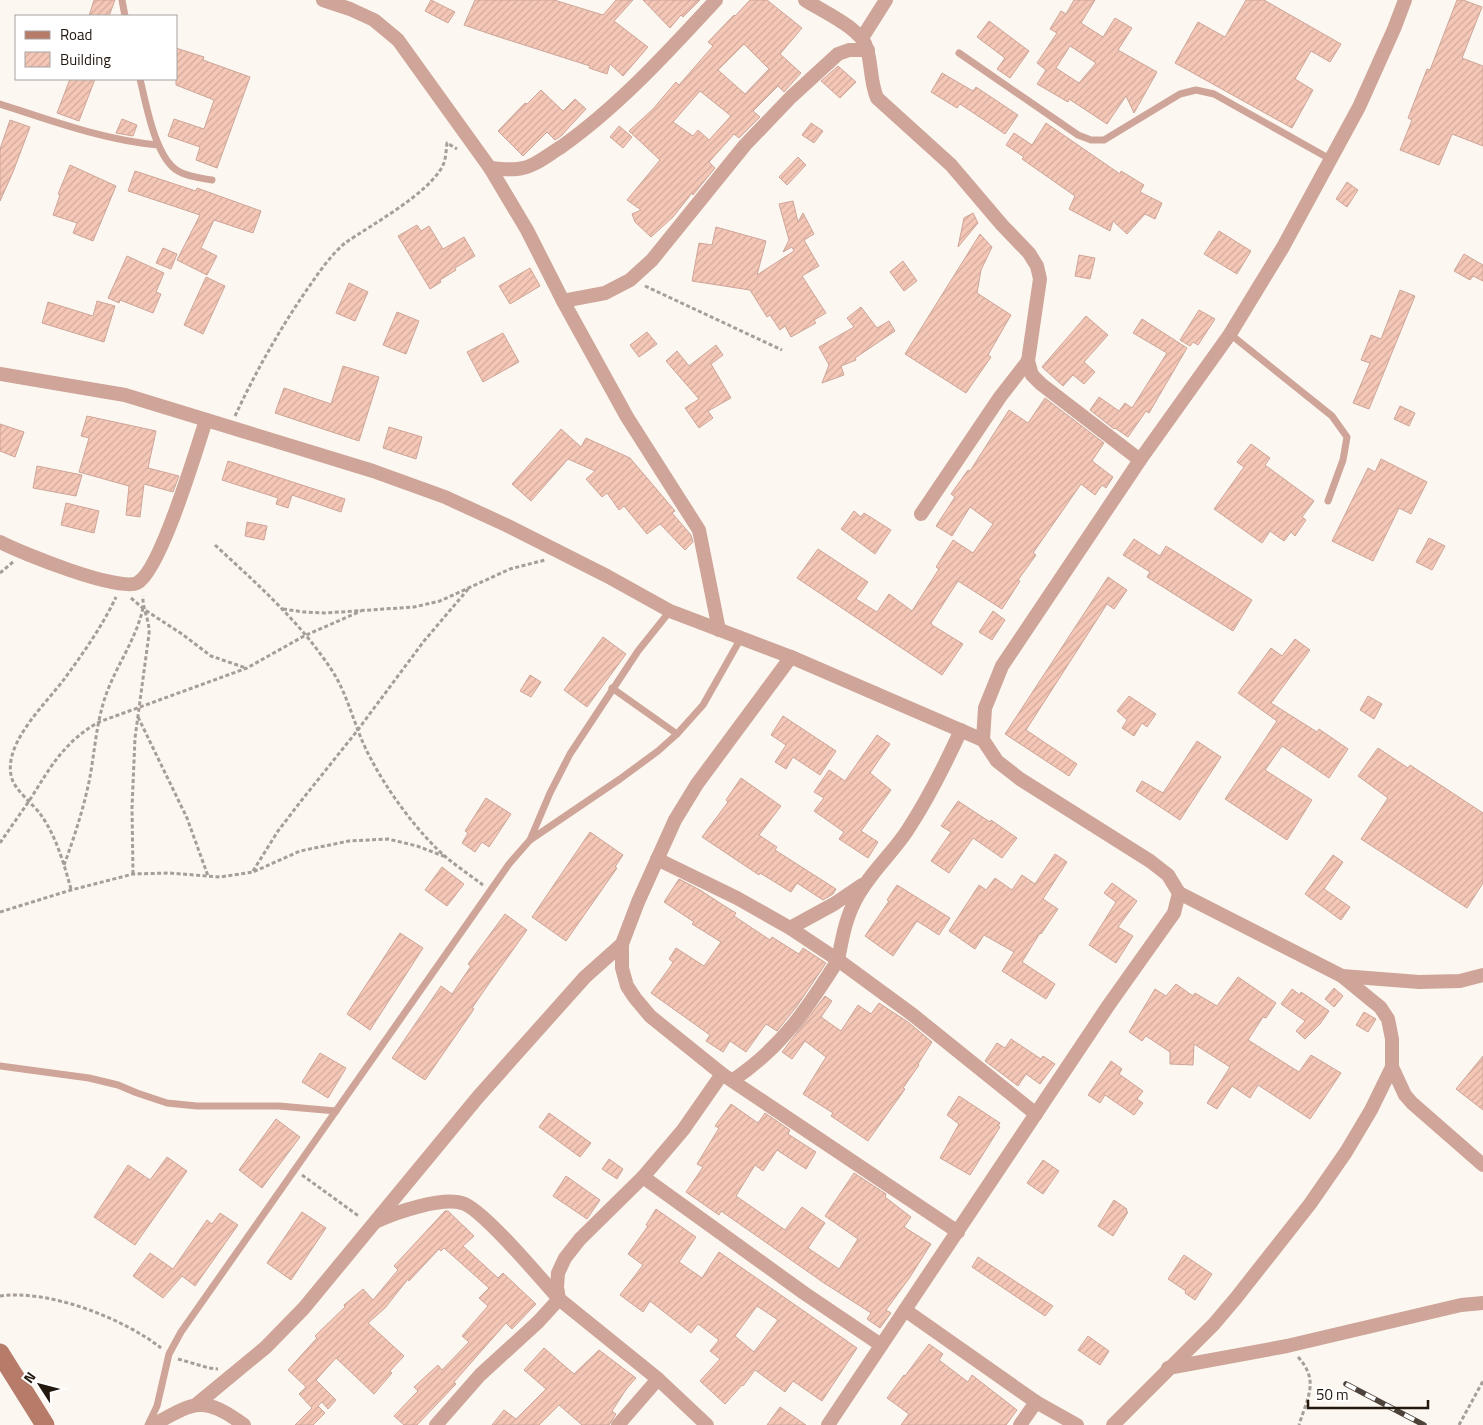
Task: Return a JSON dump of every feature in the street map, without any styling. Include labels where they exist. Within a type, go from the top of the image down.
[{"type":"main road","points":[[0,1353],[45,1425]]},
{"type":"street","points":[[323,0],[374,20],[398,40],[490,168],[527,230],[563,301],[627,418],[699,530],[719,630]]},
{"type":"street","points":[[490,168],[518,169],[530,165],[544,159],[577,135],[617,102],[716,0]]},
{"type":"street","points":[[805,0],[865,44]]},
{"type":"street","points":[[886,0],[865,44],[872,85],[877,98],[951,165],[1002,225],[1029,253],[1037,266],[1040,279],[1028,361],[1032,375],[1041,384],[1140,460]]},
{"type":"street","points":[[983,740],[985,708],[1002,666],[1140,460],[1230,334],[1283,247],[1359,107],[1406,0]]},
{"type":"street","points":[[563,301],[605,293],[630,280],[652,260],[744,144],[838,54],[865,44]]},
{"type":"street","points":[[922,514],[990,411],[1028,361]]},
{"type":"street","points":[[0,374],[126,395],[373,471],[445,497],[607,576],[670,611],[791,657],[983,740],[997,762],[1020,779],[1150,860],[1168,875],[1179,893],[1342,976],[1380,1007],[1388,1019],[1392,1039],[1392,1067],[1405,1094],[1412,1103],[1483,1165]]},
{"type":"street","points":[[0,542],[23,553],[104,581],[122,585],[138,583],[147,573],[174,514],[206,420]]},
{"type":"street","points":[[791,657],[697,784],[675,820],[638,902],[622,944],[622,968],[627,986],[650,1016],[728,1077],[958,1232]]},
{"type":"street","points":[[559,1299],[557,1287],[558,1273],[565,1258],[580,1239],[643,1177],[728,1077],[763,1058],[798,1020],[838,960],[844,928],[854,902],[868,880],[902,838],[920,810],[961,730]]},
{"type":"street","points":[[657,859],[736,898],[790,928],[838,960],[928,1027],[1036,1114]]},
{"type":"street","points":[[790,928],[834,904],[868,880]]},
{"type":"street","points":[[828,1425],[1108,1006],[1174,913],[1179,893]]},
{"type":"street","points":[[153,1425],[170,1415],[197,1404],[266,1347],[304,1308],[435,1147],[520,1049],[585,977],[622,944]]},
{"type":"street","points":[[1342,976],[1427,982],[1460,982],[1483,975]]},
{"type":"street","points":[[1113,1425],[1219,1318],[1310,1204],[1346,1152],[1371,1110],[1392,1067]]},
{"type":"street","points":[[643,1177],[804,1293],[882,1345]]},
{"type":"street","points":[[374,1222],[405,1210],[433,1204],[463,1203],[474,1208],[559,1299],[658,1379],[707,1425]]},
{"type":"street","points":[[436,1425],[480,1375],[538,1322],[559,1299]]},
{"type":"street","points":[[1168,1369],[1287,1346],[1461,1305],[1483,1303]]},
{"type":"street","points":[[905,1310],[1036,1402],[1077,1425]]},
{"type":"street","points":[[618,1425],[658,1379]]},
{"type":"street","points":[[1020,1425],[1036,1402]]},
{"type":"street","points":[[197,1404],[204,1404],[228,1413],[244,1425]]},
{"type":"lane","points":[[122,0],[125,15]]},
{"type":"lane","points":[[959,53],[1078,135],[1091,140],[1104,140],[1180,94],[1196,90],[1214,94],[1330,160]]},
{"type":"lane","points":[[140,80],[158,145],[166,160],[176,171],[189,176],[212,180]]},
{"type":"lane","points":[[0,104],[102,136],[158,145]]},
{"type":"lane","points":[[1230,334],[1332,416],[1347,437],[1343,460],[1328,501]]},
{"type":"lane","points":[[530,840],[550,793],[570,754],[612,688],[670,611]]},
{"type":"lane","points":[[148,1425],[157,1406],[169,1354],[182,1332],[489,890],[530,840],[620,779],[658,751],[677,734],[703,705],[741,638]]},
{"type":"lane","points":[[612,688],[677,734]]},
{"type":"lane","points":[[0,1066],[89,1078],[118,1085],[167,1103],[197,1106],[280,1106],[336,1111]]},
{"type":"path","points":[[230,427],[245,394],[276,339],[304,293],[330,259],[343,245],[423,189],[443,164],[447,143],[464,153]]},
{"type":"path","points":[[630,280],[782,350]]},
{"type":"path","points":[[216,545],[282,609],[330,667],[370,759],[392,793],[424,835],[446,857],[489,890]]},
{"type":"path","points":[[282,609],[325,613],[414,607],[440,601],[510,569],[565,555]]},
{"type":"path","points":[[133,874],[132,808],[135,738],[149,634],[149,622],[144,609],[143,597],[148,580],[147,573]]},
{"type":"path","points":[[122,585],[128,596],[144,609],[211,656],[247,668]]},
{"type":"path","points":[[71,890],[64,866],[42,817],[12,780],[11,760],[15,748],[32,718],[85,650],[122,585]]},
{"type":"path","points":[[253,872],[278,831],[358,731],[424,641],[469,588]]},
{"type":"path","points":[[64,866],[83,810],[99,722],[107,691],[130,645],[144,609]]},
{"type":"path","points":[[0,843],[51,764],[67,744],[84,730],[138,707],[247,668],[304,636],[361,611]]},
{"type":"path","points":[[137,716],[187,818],[208,876]]},
{"type":"path","points":[[0,912],[71,890],[133,874],[169,873],[220,878],[253,872],[300,851],[349,841],[388,839],[417,846],[446,857]]},
{"type":"path","points":[[296,1170],[364,1220],[374,1222]]},
{"type":"path","points":[[0,1296],[39,1297],[79,1307],[133,1330],[178,1360],[209,1368],[241,1369]]},
{"type":"path","points":[[1287,1346],[1305,1365],[1310,1378],[1311,1392],[1299,1425]]},
{"type":"path","points":[[1459,1425],[1483,1381]]},
{"type":"building","points":[[94,0],[115,0],[109,15],[89,15]]},
{"type":"building","points":[[431,0],[455,12],[448,23],[425,11]]},
{"type":"building","points":[[475,0],[554,0],[603,15],[616,0],[633,0],[614,21],[648,47],[623,76],[610,64],[607,74],[589,68],[590,66],[464,25]]},
{"type":"building","points":[[643,0],[700,0],[683,17],[681,15],[670,28]]},
{"type":"building","points":[[750,0],[767,0],[802,28],[780,54],[801,73],[784,92],[778,86],[753,111],[760,117],[739,138],[734,134],[709,162],[715,168],[673,217],[651,237],[635,222],[632,214],[641,210],[627,200],[660,160],[629,131],[653,109],[676,82],[679,85],[713,46],[708,42]],"holes":[[[744,44],[769,69],[745,94],[718,70]],[[700,91],[731,116],[709,140],[698,130],[693,136],[673,122]]]},
{"type":"building","points":[[1074,0],[1095,0],[1081,23],[1103,37],[1115,18],[1132,28],[1118,50],[1157,72],[1134,113],[1126,96],[1107,124],[1069,99],[1068,102],[1037,84],[1046,70],[1037,63],[1057,33],[1050,29],[1061,11],[1066,14]],"holes":[[[1070,46],[1096,63],[1079,83],[1056,68]]]},
{"type":"building","points":[[1246,0],[1264,0],[1341,44],[1330,62],[1311,51],[1295,79],[1313,90],[1292,128],[1175,63],[1198,22],[1225,37]]},
{"type":"building","points":[[1457,0],[1463,0],[1482,7],[1462,58],[1483,66],[1483,146],[1452,134],[1439,165],[1400,150],[1412,120],[1408,118],[1427,69],[1430,70]]},
{"type":"building","points":[[989,21],[1029,51],[1010,78],[997,69],[1005,58],[977,37]]},
{"type":"building","points":[[178,49],[204,57],[203,60],[250,77],[217,168],[196,160],[200,147],[168,136],[174,119],[204,129],[214,100],[176,85],[176,80],[178,80]]},
{"type":"building","points":[[838,66],[856,82],[840,98],[821,81]]},
{"type":"building","points":[[942,73],[973,91],[976,87],[1018,115],[1005,134],[960,104],[957,108],[931,92]]},
{"type":"building","points":[[70,80],[95,80],[79,121],[57,113]]},
{"type":"building","points":[[541,90],[563,111],[575,99],[586,109],[561,136],[555,140],[547,132],[523,156],[498,131],[525,103],[527,104]]},
{"type":"building","points":[[122,119],[137,125],[133,136],[116,133]]},
{"type":"building","points":[[10,120],[30,127],[0,201],[0,149]]},
{"type":"building","points":[[811,123],[823,131],[814,143],[802,135]]},
{"type":"building","points":[[1046,123],[1120,174],[1121,171],[1144,185],[1140,192],[1162,203],[1155,219],[1145,214],[1127,234],[1113,221],[1110,231],[1069,209],[1075,196],[1022,159],[1024,157],[1006,145],[1014,133],[1032,145]]},
{"type":"building","points":[[619,126],[632,137],[623,148],[610,137]]},
{"type":"building","points":[[798,157],[806,165],[787,185],[779,177]]},
{"type":"building","points":[[70,165],[116,186],[93,241],[73,233],[77,223],[53,215],[60,195],[58,194]]},
{"type":"building","points":[[135,171],[196,191],[197,188],[261,211],[253,233],[214,220],[201,248],[217,256],[207,275],[177,260],[200,215],[128,191]]},
{"type":"building","points":[[1347,182],[1358,190],[1347,207],[1336,199]]},
{"type":"building","points":[[793,201],[798,222],[803,213],[814,234],[804,240],[819,266],[802,276],[826,313],[814,320],[816,323],[791,337],[785,326],[780,330],[770,315],[767,317],[750,290],[692,281],[699,243],[712,245],[716,227],[766,241],[757,275],[794,251],[792,247],[783,252],[789,240],[779,204]]},
{"type":"building","points":[[973,213],[978,223],[958,247],[964,218]]},
{"type":"building","points":[[417,225],[421,231],[429,226],[443,249],[464,237],[475,256],[455,268],[456,270],[430,289],[398,236]]},
{"type":"building","points":[[1219,231],[1251,251],[1237,274],[1204,254]]},
{"type":"building","points":[[980,234],[992,247],[981,270],[977,293],[1011,315],[988,355],[991,357],[966,393],[905,354]]},
{"type":"building","points":[[163,248],[177,254],[171,269],[156,263]]},
{"type":"building","points":[[1464,254],[1483,265],[1483,281],[1473,276],[1470,280],[1454,271]]},
{"type":"building","points":[[1079,255],[1095,258],[1090,279],[1075,276]]},
{"type":"building","points":[[127,256],[164,273],[156,292],[161,294],[153,313],[120,300],[119,303],[108,298]]},
{"type":"building","points":[[903,261],[917,281],[904,291],[890,272]]},
{"type":"building","points":[[530,268],[540,286],[510,304],[499,286]]},
{"type":"building","points":[[206,277],[225,286],[203,334],[184,325]]},
{"type":"building","points":[[349,283],[368,292],[355,321],[336,313]]},
{"type":"building","points":[[1400,290],[1415,296],[1369,409],[1353,403],[1370,363],[1361,360],[1371,335],[1381,339]]},
{"type":"building","points":[[97,301],[115,306],[104,342],[42,323],[48,302],[93,316]]},
{"type":"building","points":[[861,307],[877,328],[889,321],[895,331],[855,358],[856,360],[841,366],[844,375],[822,383],[829,365],[819,347],[854,327],[847,318]]},
{"type":"building","points":[[1199,310],[1215,319],[1198,345],[1193,342],[1190,346],[1180,340]]},
{"type":"building","points":[[397,312],[419,321],[406,354],[383,345]]},
{"type":"building","points":[[1086,316],[1108,335],[1084,362],[1095,372],[1084,384],[1073,375],[1063,386],[1042,367]]},
{"type":"building","points":[[1142,319],[1187,348],[1149,413],[1146,411],[1128,437],[1114,429],[1090,410],[1099,397],[1119,411],[1125,403],[1132,408],[1167,353],[1133,333]]},
{"type":"building","points":[[647,332],[657,344],[639,357],[630,345]]},
{"type":"building","points":[[503,333],[519,362],[483,382],[467,352]]},
{"type":"building","points":[[716,345],[723,355],[711,364],[731,398],[708,411],[713,418],[699,428],[685,408],[699,399],[666,361],[677,351],[689,366]]},
{"type":"building","points":[[343,366],[379,377],[359,441],[275,413],[284,388],[331,404]]},
{"type":"building","points":[[1045,398],[1104,443],[1092,461],[1113,477],[1106,488],[1102,485],[1095,495],[1081,484],[1033,553],[1036,555],[1018,580],[1020,581],[1002,609],[958,581],[931,623],[963,644],[942,675],[797,578],[818,549],[868,582],[856,599],[877,612],[889,594],[912,611],[939,569],[936,567],[953,540],[973,553],[993,524],[970,507],[952,536],[936,526],[955,497],[951,494],[968,470],[970,471],[1009,410],[1028,423]]},
{"type":"building","points":[[1400,406],[1415,413],[1409,426],[1394,419]]},
{"type":"building","points":[[87,416],[156,431],[148,468],[179,476],[173,492],[144,484],[140,517],[126,515],[129,486],[79,472],[89,438],[81,436]]},
{"type":"building","points":[[0,424],[24,432],[15,457],[0,451]]},
{"type":"building","points":[[389,427],[422,437],[416,459],[383,448]]},
{"type":"building","points":[[561,429],[581,447],[586,438],[630,458],[675,511],[672,513],[691,535],[693,542],[685,550],[660,524],[647,534],[624,506],[619,510],[607,493],[602,497],[586,479],[595,471],[568,459],[531,501],[512,484]]},
{"type":"building","points":[[1251,444],[1270,458],[1265,465],[1314,501],[1302,517],[1306,520],[1295,536],[1291,532],[1284,541],[1270,531],[1262,543],[1214,509],[1244,467],[1237,462]]},
{"type":"building","points":[[1381,459],[1427,482],[1411,514],[1399,508],[1373,561],[1332,541],[1368,468],[1375,472]]},
{"type":"building","points":[[228,461],[345,499],[341,512],[292,495],[288,508],[276,504],[278,498],[222,480]]},
{"type":"building","points":[[37,466],[82,475],[76,496],[33,488]]},
{"type":"building","points":[[66,503],[99,511],[94,533],[61,525]]},
{"type":"building","points":[[854,511],[861,517],[864,513],[891,530],[875,554],[841,529]]},
{"type":"building","points":[[247,522],[267,526],[264,540],[245,536]]},
{"type":"building","points":[[1429,538],[1445,546],[1432,570],[1416,562]]},
{"type":"building","points":[[1134,539],[1160,556],[1166,546],[1252,600],[1233,631],[1147,577],[1150,572],[1123,555]]},
{"type":"building","points":[[1108,577],[1127,590],[1114,609],[1107,604],[1026,730],[1077,764],[1069,776],[1005,734]]},
{"type":"building","points":[[993,611],[1005,620],[992,640],[979,632]]},
{"type":"building","points":[[603,637],[626,654],[587,707],[564,690]]},
{"type":"building","points":[[1295,639],[1310,650],[1271,703],[1317,732],[1319,729],[1348,749],[1329,778],[1282,746],[1265,770],[1312,800],[1287,840],[1225,799],[1277,721],[1238,693],[1271,648],[1282,656]]},
{"type":"building","points":[[530,675],[541,682],[531,697],[520,691]]},
{"type":"building","points":[[1129,696],[1156,714],[1147,727],[1142,723],[1134,736],[1122,728],[1127,720],[1117,711]]},
{"type":"building","points":[[1368,696],[1382,704],[1374,719],[1360,710]]},
{"type":"building","points":[[783,716],[836,751],[820,775],[793,757],[786,769],[775,762],[786,745],[771,735]]},
{"type":"building","points":[[877,735],[890,744],[870,773],[891,790],[861,831],[878,842],[868,858],[839,839],[844,832],[814,811],[824,798],[814,792],[829,770],[845,781]]},
{"type":"building","points":[[1197,741],[1221,757],[1180,820],[1136,791],[1142,781],[1163,793]]},
{"type":"building","points":[[1378,748],[1408,768],[1410,765],[1483,813],[1483,883],[1467,908],[1361,839],[1388,798],[1358,776]]},
{"type":"building","points":[[741,778],[781,806],[759,835],[777,847],[775,850],[836,889],[833,894],[823,900],[797,883],[791,892],[760,873],[759,875],[702,837],[728,802],[726,800]]},
{"type":"building","points":[[486,798],[511,814],[489,847],[482,842],[475,852],[462,843],[468,833],[465,831]]},
{"type":"building","points":[[958,801],[1017,838],[1002,858],[973,838],[949,873],[931,861],[951,832],[941,826]]},
{"type":"building","points":[[590,832],[623,855],[615,867],[617,868],[566,941],[532,917]]},
{"type":"building","points":[[1055,854],[1067,862],[1043,899],[1058,909],[1022,962],[1055,984],[1046,999],[1002,971],[1014,952],[984,935],[975,949],[949,931],[979,885],[986,890],[995,878],[1012,890],[1022,875],[1035,884]]},
{"type":"building","points":[[1333,855],[1343,862],[1324,889],[1350,907],[1341,920],[1305,894]]},
{"type":"building","points":[[442,867],[464,884],[447,906],[425,890]]},
{"type":"building","points":[[679,879],[736,913],[734,916],[770,940],[772,937],[799,954],[803,948],[826,963],[797,1006],[777,1031],[766,1024],[746,1052],[730,1041],[723,1052],[706,1041],[710,1035],[651,993],[673,962],[669,959],[676,948],[704,966],[721,942],[692,924],[694,922],[664,902]]},
{"type":"building","points":[[1112,883],[1137,901],[1118,927],[1133,936],[1116,963],[1089,945],[1116,902],[1104,893]]},
{"type":"building","points":[[897,885],[950,918],[939,935],[917,921],[893,956],[865,936],[889,901],[887,900]]},
{"type":"building","points":[[505,914],[527,930],[472,1008],[474,1009],[425,1080],[392,1058],[441,986],[452,994],[471,966],[468,964]]},
{"type":"building","points":[[400,933],[423,948],[370,1030],[347,1014]]},
{"type":"building","points":[[1238,977],[1276,1003],[1266,1018],[1263,1017],[1248,1040],[1299,1072],[1311,1055],[1341,1073],[1310,1119],[1258,1085],[1250,1098],[1232,1086],[1217,1109],[1207,1103],[1230,1067],[1194,1044],[1193,1065],[1170,1064],[1170,1052],[1146,1036],[1142,1041],[1129,1032],[1155,989],[1166,996],[1176,984],[1193,996],[1195,993],[1217,1006]]},
{"type":"building","points":[[1334,988],[1343,996],[1334,1007],[1325,999]]},
{"type":"building","points":[[1292,989],[1300,995],[1301,992],[1329,1011],[1320,1024],[1305,1039],[1296,1031],[1305,1021],[1281,1004]]},
{"type":"building","points":[[825,996],[832,1001],[821,1017],[841,1031],[858,1005],[871,1014],[879,1003],[908,1022],[932,1042],[903,1088],[905,1089],[868,1141],[831,1116],[833,1113],[803,1094],[826,1057],[805,1041],[792,1059],[782,1052]]},
{"type":"building","points":[[1364,1012],[1376,1019],[1368,1032],[1356,1025]]},
{"type":"building","points":[[1011,1039],[1041,1059],[1043,1056],[1055,1064],[1040,1084],[1026,1074],[1018,1086],[985,1061],[997,1043],[1005,1048]]},
{"type":"building","points":[[320,1053],[346,1068],[328,1098],[302,1082]]},
{"type":"building","points":[[1483,1056],[1483,1110],[1456,1089]]},
{"type":"building","points":[[1111,1061],[1122,1069],[1119,1074],[1143,1091],[1137,1099],[1143,1103],[1134,1115],[1105,1095],[1100,1103],[1088,1095]]},
{"type":"building","points":[[959,1096],[1000,1123],[998,1126],[1000,1127],[970,1175],[940,1158],[959,1124],[947,1115]]},
{"type":"building","points":[[731,1104],[758,1123],[765,1113],[790,1130],[788,1134],[816,1152],[806,1169],[777,1150],[763,1171],[755,1165],[736,1196],[785,1230],[802,1207],[825,1223],[808,1248],[839,1269],[858,1239],[825,1216],[854,1173],[886,1194],[885,1197],[911,1217],[904,1227],[931,1244],[886,1310],[891,1313],[880,1328],[867,1319],[871,1313],[824,1283],[721,1211],[719,1215],[686,1192],[703,1167],[697,1164],[719,1128],[715,1126]]},
{"type":"building","points":[[549,1113],[591,1143],[580,1157],[539,1127]]},
{"type":"building","points":[[276,1119],[300,1137],[262,1188],[239,1170]]},
{"type":"building","points":[[167,1157],[187,1171],[135,1245],[94,1217],[128,1165],[150,1180]]},
{"type":"building","points":[[609,1159],[623,1169],[617,1179],[602,1169]]},
{"type":"building","points":[[1043,1160],[1059,1171],[1043,1194],[1027,1183]]},
{"type":"building","points":[[566,1176],[600,1200],[587,1219],[553,1196]]},
{"type":"building","points":[[1114,1200],[1127,1209],[1126,1211],[1128,1212],[1113,1236],[1098,1226]]},
{"type":"building","points":[[656,1209],[696,1237],[679,1262],[702,1278],[719,1252],[857,1348],[822,1401],[793,1381],[785,1392],[755,1370],[743,1386],[725,1404],[700,1381],[720,1359],[710,1351],[719,1340],[698,1324],[691,1333],[650,1301],[643,1312],[620,1295],[643,1265],[628,1254],[648,1226],[646,1225]],"holes":[[[757,1306],[778,1320],[754,1352],[735,1336]]]},
{"type":"building","points":[[445,1211],[448,1211],[474,1236],[463,1246],[498,1278],[503,1273],[536,1304],[512,1329],[506,1323],[454,1382],[456,1384],[417,1425],[404,1425],[394,1416],[418,1391],[414,1387],[438,1365],[442,1370],[469,1342],[462,1336],[488,1306],[479,1298],[489,1288],[444,1248],[441,1251],[439,1249],[409,1281],[408,1279],[385,1308],[368,1323],[404,1356],[390,1371],[392,1373],[374,1394],[336,1358],[316,1380],[336,1400],[328,1409],[322,1402],[318,1406],[325,1413],[313,1425],[295,1425],[312,1408],[299,1394],[306,1387],[288,1370],[317,1338],[315,1336],[345,1307],[344,1305],[363,1289],[373,1300],[398,1270],[394,1266]]},
{"type":"building","points":[[302,1212],[326,1228],[291,1280],[267,1263]]},
{"type":"building","points":[[220,1213],[238,1225],[195,1286],[182,1276],[163,1298],[133,1276],[150,1253],[173,1269],[207,1220],[212,1224]]},
{"type":"building","points":[[1184,1255],[1212,1274],[1195,1300],[1185,1293],[1186,1291],[1168,1279]]},
{"type":"building","points":[[978,1257],[1053,1306],[1045,1316],[972,1267]]},
{"type":"building","points":[[1088,1336],[1109,1351],[1100,1365],[1078,1350]]},
{"type":"building","points":[[929,1344],[943,1354],[939,1360],[968,1382],[972,1375],[1017,1410],[1006,1425],[901,1425],[909,1414],[887,1398]]},
{"type":"building","points":[[544,1348],[574,1374],[599,1350],[636,1378],[612,1411],[616,1414],[609,1425],[582,1425],[559,1405],[539,1425],[492,1425],[504,1410],[516,1419],[546,1389],[524,1370]]},
{"type":"building","points":[[780,1407],[806,1425],[767,1425]]},
{"type":"railway","points":[[1346,1384],[1424,1425]]}]
